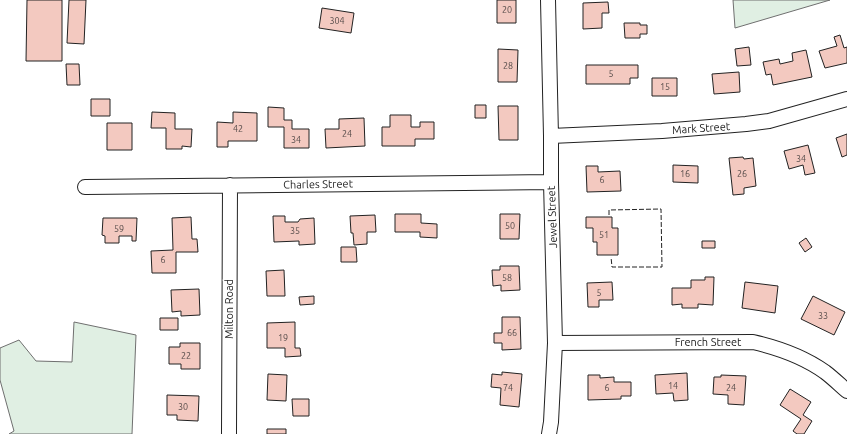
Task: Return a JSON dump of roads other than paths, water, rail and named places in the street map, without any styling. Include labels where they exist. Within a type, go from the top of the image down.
[{"type":"street","name":"Jewel Street","points":[[548,0],[555,343],[551,422],[548,434]]},
{"type":"street","name":"Mark Street","points":[[551,136],[662,131],[769,122],[847,99]]},
{"type":"street","name":"Charles Street","points":[[85,187],[551,182]]},
{"type":"street","name":"Milton Road","points":[[229,434],[230,185]]},
{"type":"street","name":"French Street","points":[[555,343],[753,342],[799,357],[825,372],[847,390]]}]
